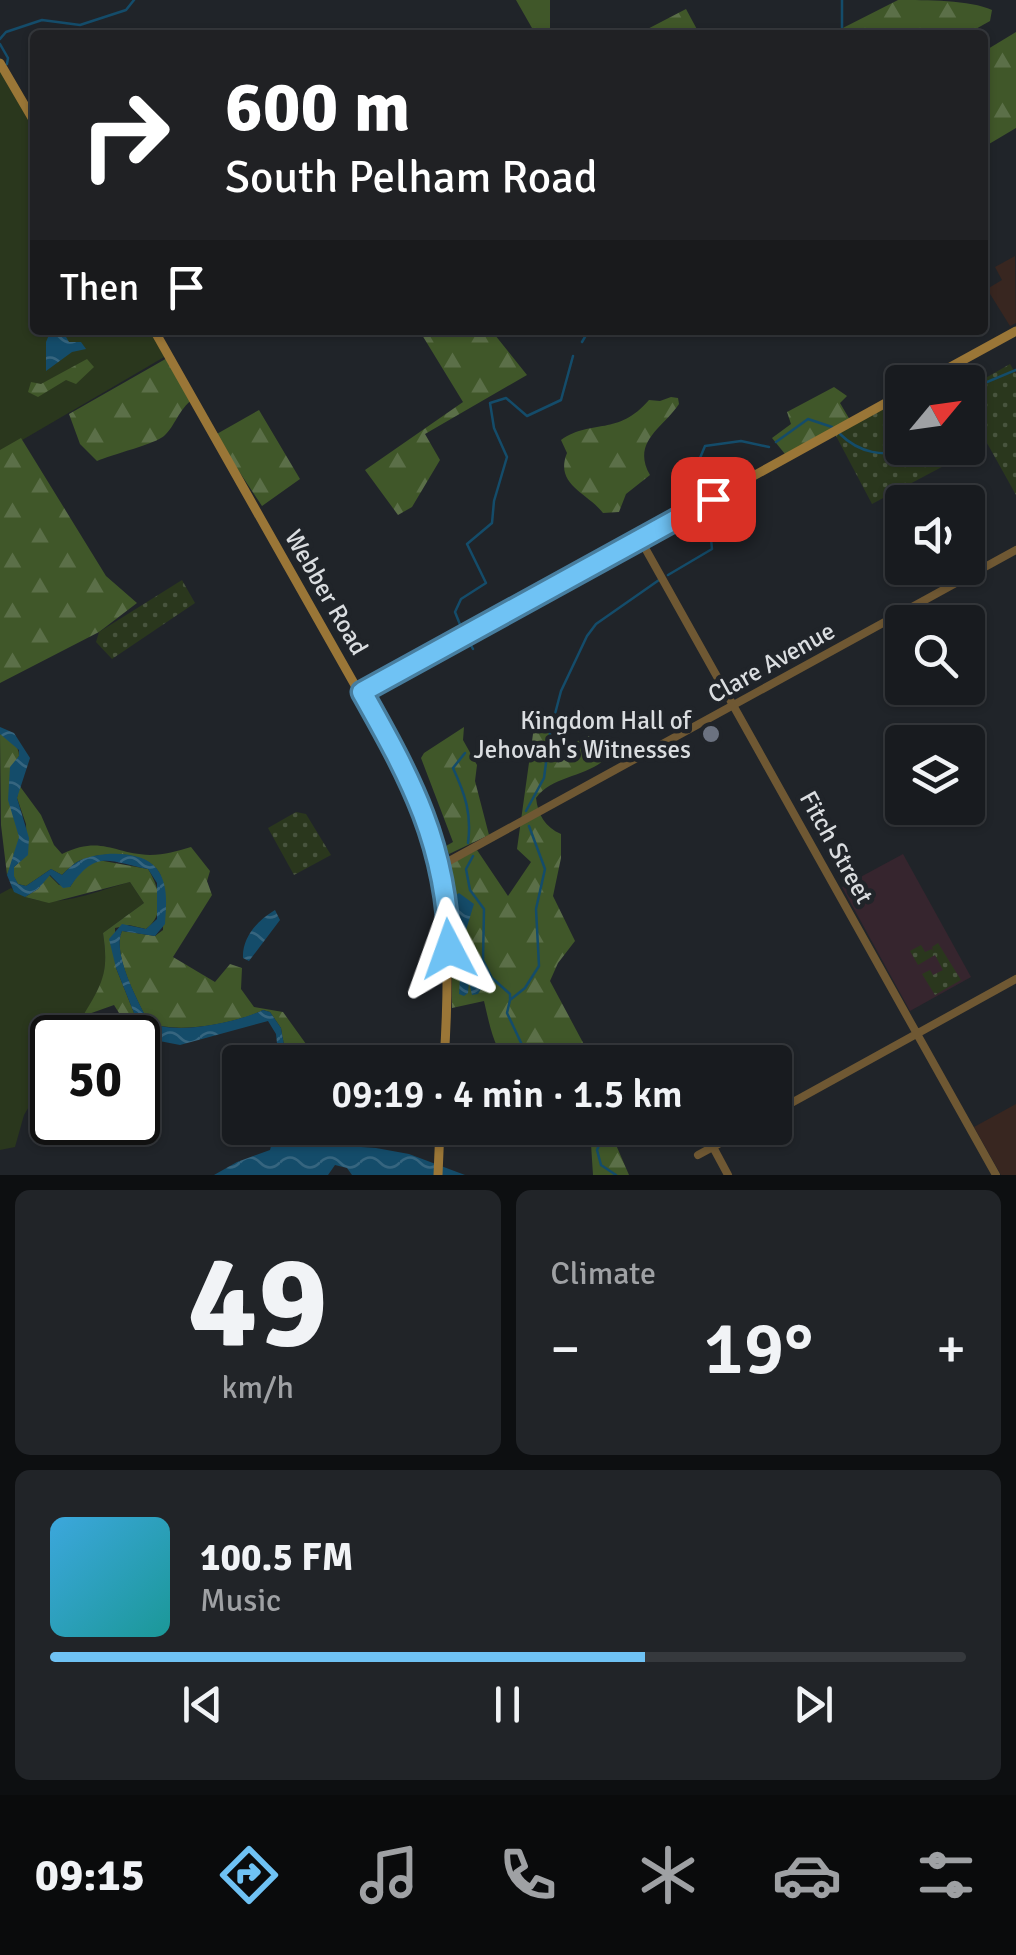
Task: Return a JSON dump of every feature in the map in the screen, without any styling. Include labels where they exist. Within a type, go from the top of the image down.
[{"type":"main road","points":[[0,63],[30,114]]},
{"type":"main road","points":[[955,365],[1016,331]]},
{"type":"main road","name":"Webber Road","points":[[157,335],[416,793],[440,866],[449,938],[445,1045]]},
{"type":"main road","points":[[362,692],[885,403]]},
{"type":"main road","points":[[438,1175],[439,1145]]},
{"type":"street","name":"Fitch Street","points":[[640,539],[996,1175]]},
{"type":"street","name":"Clare Avenue","points":[[440,866],[1016,550]]},
{"type":"street","points":[[792,1103],[1016,979]]},
{"type":"street","points":[[698,1155],[717,1145]]},
{"type":"street","points":[[713,1147],[728,1175]]},
{"type":"shaded area","points":[[1015,256],[1016,323],[1010,326],[988,291],[1002,280],[995,267]]},
{"type":"shaded area","points":[[903,854],[971,977],[910,1011],[842,887]]},
{"type":"shaded area","points":[[1016,1104],[1016,1175],[1001,1175],[974,1127]]},
{"type":"green space","points":[[516,0],[550,0],[550,28],[533,30]]},
{"type":"green space","points":[[898,0],[960,2],[992,10],[990,21],[974,30],[839,30]]},
{"type":"green space","points":[[686,9],[697,30],[646,30]]},
{"type":"green space","points":[[1016,32],[1016,128],[989,144],[988,142],[988,49]]},
{"type":"green space","points":[[0,65],[30,116],[30,335],[160,335],[171,353],[0,453]]},
{"type":"green space","points":[[422,335],[495,335],[527,375],[425,434],[440,460],[412,507],[398,515],[365,470],[463,402]]},
{"type":"green space","points":[[169,357],[193,399],[160,439],[97,461],[80,444],[69,414]]},
{"type":"green space","points":[[87,359],[94,367],[76,384],[66,380],[38,397],[28,392],[31,382],[41,384]]},
{"type":"green space","points":[[1010,364],[1016,374],[1016,495],[985,444],[985,378]]},
{"type":"green space","points":[[834,387],[847,396],[840,403],[850,420],[785,454],[772,438],[791,424],[787,412]]},
{"type":"green space","points":[[678,398],[679,404],[651,436],[644,453],[650,475],[626,494],[619,512],[603,513],[569,481],[564,464],[567,453],[561,440],[626,419],[649,400]]},
{"type":"green space","points":[[885,407],[885,465],[946,465],[908,485],[885,485],[885,497],[872,504],[835,434]]},
{"type":"green space","points":[[259,410],[300,479],[262,506],[215,435]]},
{"type":"green space","points":[[21,438],[106,576],[137,603],[99,632],[0,683],[0,450]]},
{"type":"green space","points":[[182,580],[195,603],[112,659],[96,642],[99,632]]},
{"type":"green space","points":[[543,722],[561,749],[589,736],[604,760],[551,785],[536,798],[543,820],[561,834],[561,858],[553,896],[575,941],[550,981],[584,1045],[497,1045],[484,1001],[452,1008],[452,941],[445,874],[448,865],[477,850],[508,896],[531,862],[517,849],[535,726]]},
{"type":"green space","points":[[464,727],[463,740],[477,765],[475,781],[489,835],[449,854],[446,846],[453,842],[421,758]]},
{"type":"green space","points":[[0,734],[13,742],[19,756],[10,785],[19,840],[7,875],[1,825]]},
{"type":"green space","points":[[19,785],[62,854],[87,846],[150,855],[191,847],[210,871],[207,881],[212,895],[173,957],[215,982],[230,964],[242,968],[241,989],[254,1007],[283,1012],[307,1045],[284,1045],[281,1028],[270,1012],[263,1010],[188,1028],[160,1025],[160,1015],[145,1015],[127,976],[120,941],[122,931],[155,936],[163,930],[160,874],[146,860],[112,854],[81,860],[62,875],[51,869],[26,886],[18,884],[14,867],[27,855],[26,824],[17,798]]},
{"type":"green space","points":[[296,812],[306,814],[331,855],[294,875],[268,828]]},
{"type":"green space","points":[[98,860],[148,869],[156,884],[159,908],[152,923],[146,929],[129,925],[115,928],[116,968],[135,1015],[120,1015],[114,1005],[84,1015],[103,977],[103,933],[144,903],[130,882],[49,903],[25,897],[49,875],[59,885],[70,887],[83,867]]},
{"type":"green space","points":[[130,882],[144,903],[103,933],[103,978],[84,1015],[30,1015],[30,1105],[15,1147],[0,1150],[0,894],[11,888],[38,900],[84,896]]},
{"type":"green space","points":[[938,943],[961,980],[935,995],[922,974],[930,970],[933,975],[943,970],[935,955],[918,965],[910,951],[921,945],[925,952],[934,952],[932,947]]},
{"type":"green space","points":[[591,1145],[616,1145],[629,1175],[593,1175]]},
{"type":"water","points":[[49,335],[65,335],[69,342],[81,342],[86,349],[72,352],[46,371]]},
{"type":"water","points":[[0,727],[14,733],[30,758],[17,798],[29,838],[28,855],[14,867],[18,884],[26,886],[51,869],[62,875],[78,861],[99,855],[132,855],[157,869],[166,896],[165,924],[155,936],[122,931],[120,940],[127,976],[145,1015],[135,1015],[109,939],[122,924],[146,929],[157,919],[157,883],[148,869],[104,861],[88,867],[70,887],[63,888],[50,875],[25,897],[14,892],[7,875],[19,837],[8,800],[10,767],[19,750],[0,734]]},
{"type":"water","points":[[459,893],[474,904],[466,930],[481,989],[472,995],[469,981],[464,996],[459,994]]},
{"type":"water","points":[[275,910],[280,920],[249,961],[243,958],[252,930]]},
{"type":"water","points":[[263,1010],[270,1012],[281,1028],[284,1045],[277,1045],[268,1021],[180,1045],[160,1041],[160,1026],[188,1028],[222,1023]]},
{"type":"water","points":[[271,1145],[376,1148],[409,1154],[465,1175],[352,1175],[347,1168],[335,1165],[328,1175],[214,1175],[270,1150]]},
{"type":"waterway","points":[[0,39],[6,32],[42,20],[80,25],[126,10],[134,0]]},
{"type":"waterway","points":[[842,0],[842,30]]},
{"type":"waterway","points":[[0,44],[7,64]]},
{"type":"waterway","points":[[582,342],[586,335]]},
{"type":"waterway","points":[[463,632],[455,612],[461,599],[486,583],[467,544],[492,523],[507,457],[494,428],[490,403],[506,398],[527,416],[561,400],[573,356]]},
{"type":"waterway","points":[[985,383],[1016,370]]},
{"type":"waterway","points":[[776,442],[808,419],[832,427]]},
{"type":"waterway","points":[[840,434],[855,445],[885,453]]},
{"type":"waterway","points":[[700,501],[690,482],[705,446],[741,441],[769,447]]},
{"type":"waterway","points":[[668,575],[712,549],[709,519],[704,510]]},
{"type":"waterway","points":[[526,811],[544,778],[561,691],[587,636],[596,624],[659,580]]},
{"type":"waterway","points":[[468,640],[473,649]]},
{"type":"waterway","points":[[465,753],[453,768],[467,804],[468,843]]},
{"type":"waterway","points":[[522,1045],[507,1013],[510,1000],[525,988],[539,966],[536,909],[545,869],[529,826]]},
{"type":"waterway","points":[[473,856],[466,869],[470,890],[484,909],[483,960],[510,999]]},
{"type":"waterway","points":[[599,1145],[601,1165],[616,1175]]},
{"type":"place","name":"Kingdom Hall of Jehovah's Witnesses","points":[[711,734]]},
{"type":"route","points":[[449,949],[445,895],[429,827],[409,776],[362,692],[713,499]]}]
